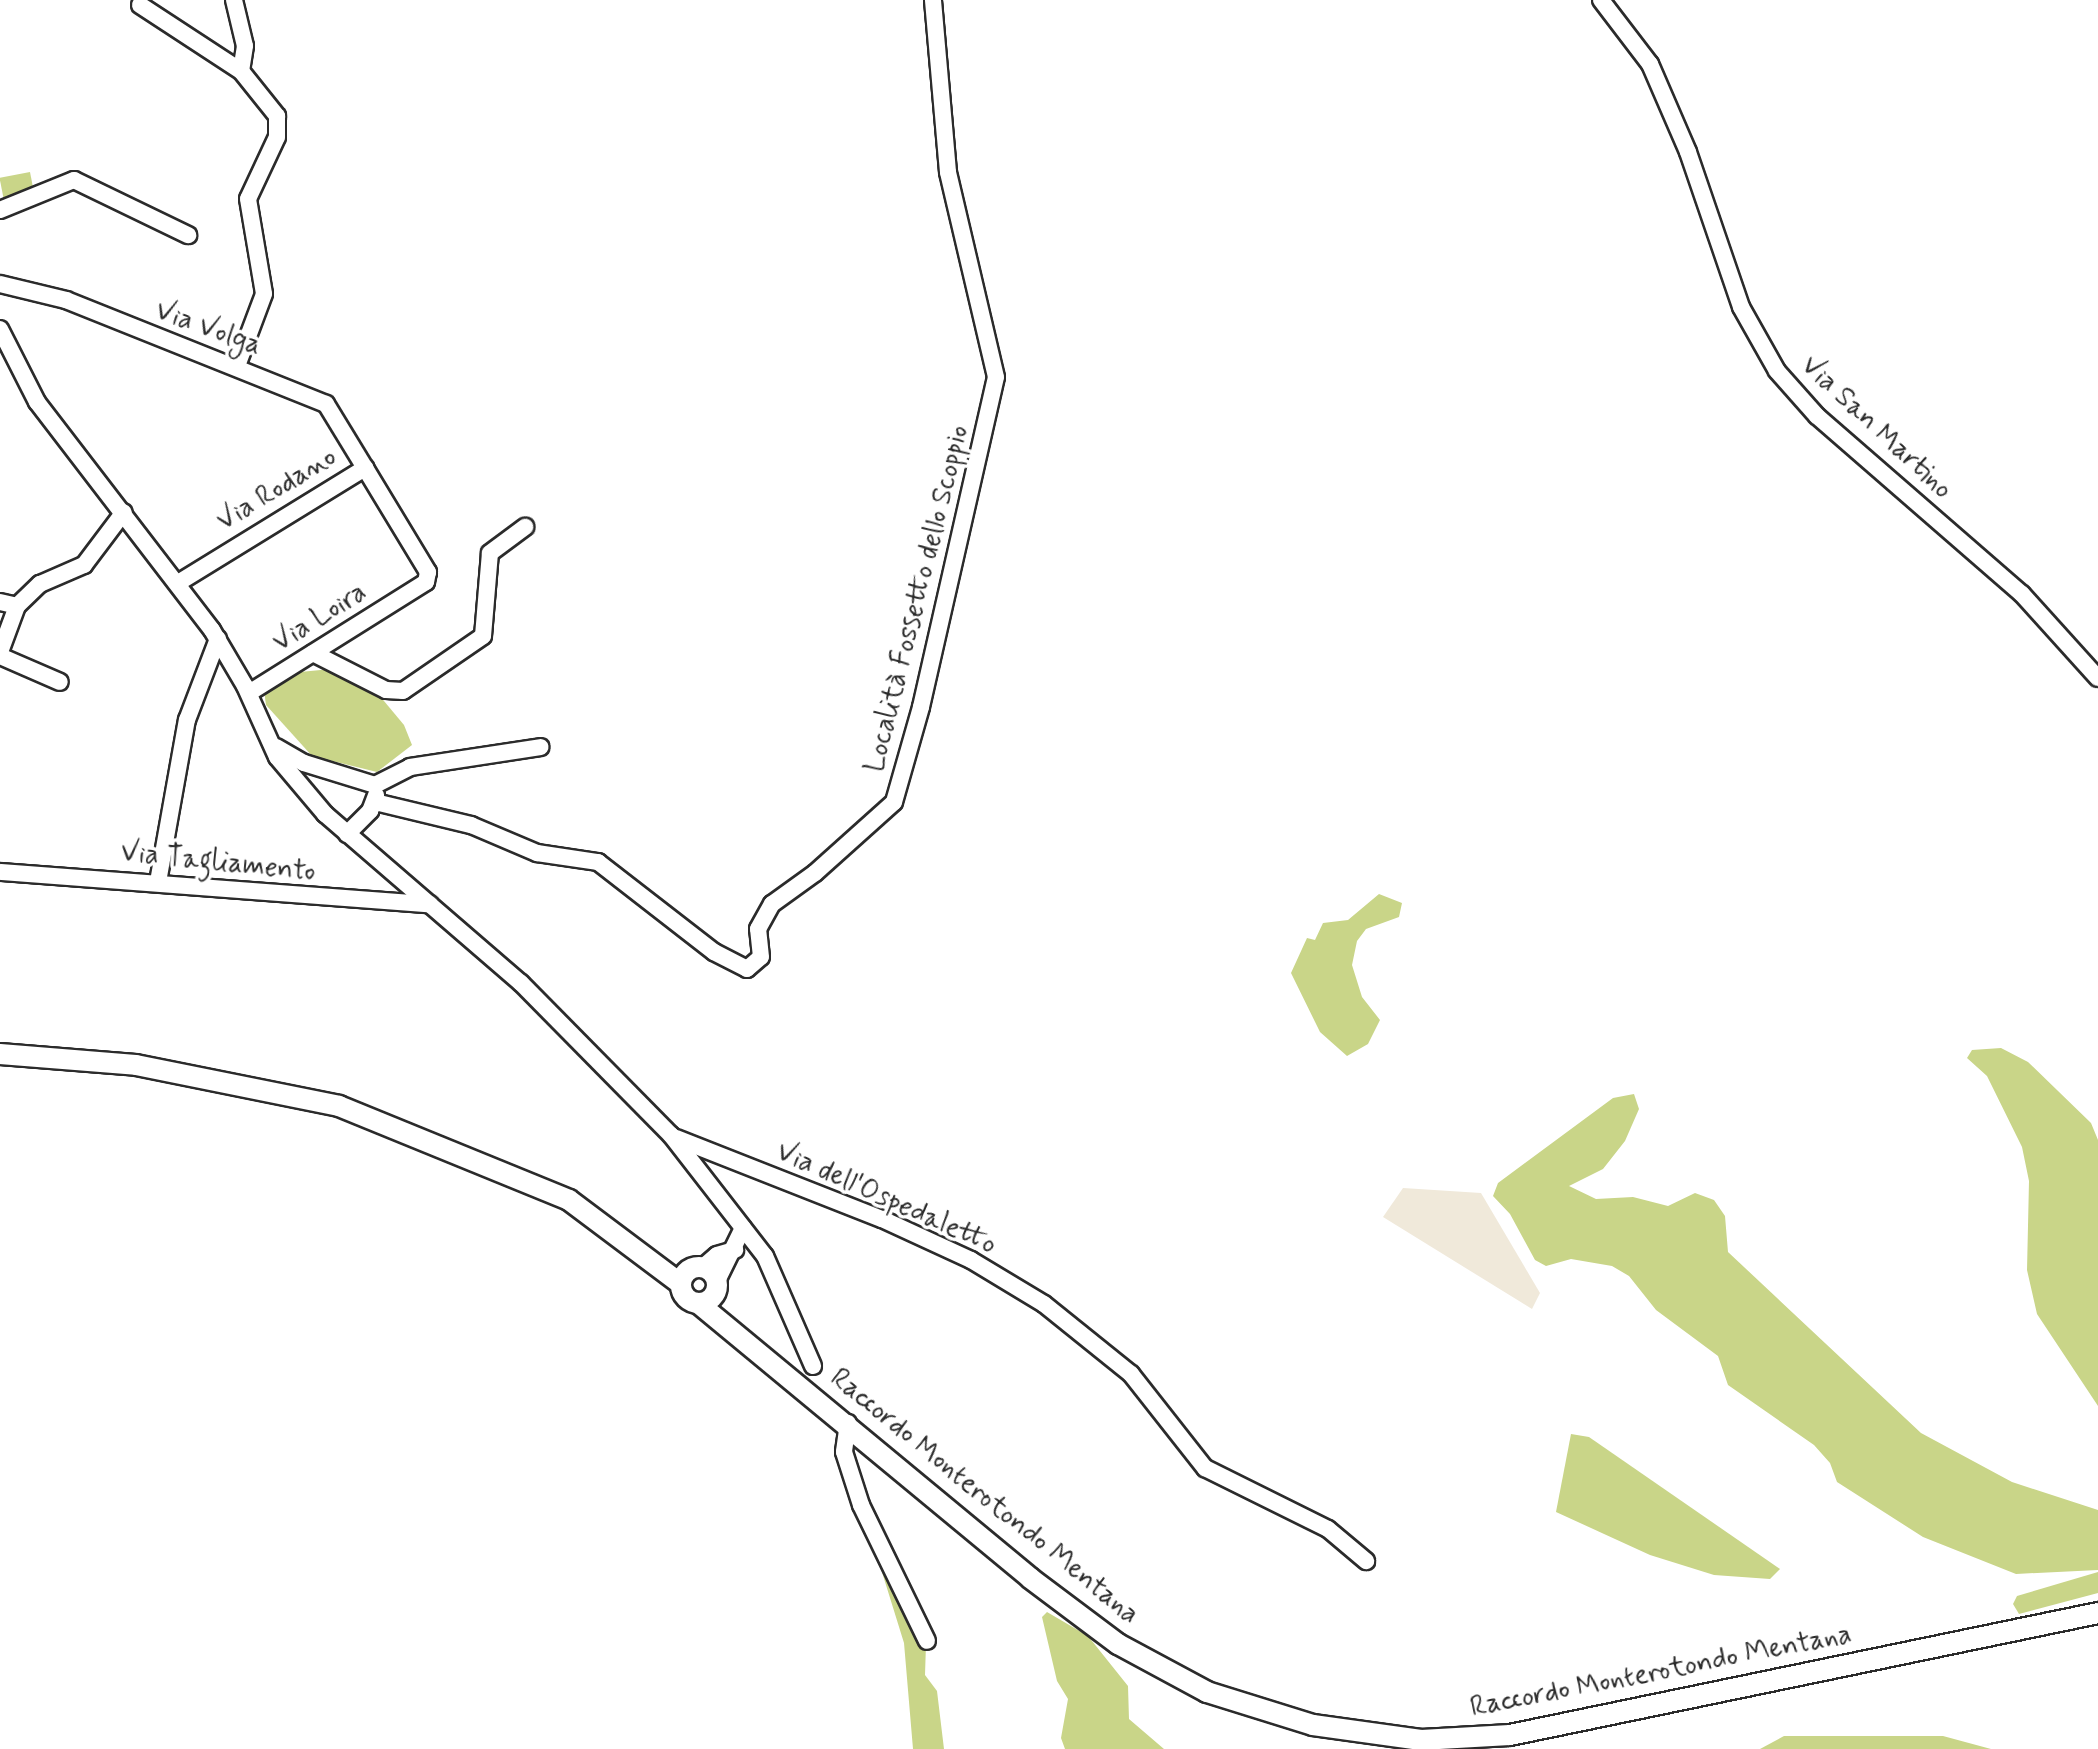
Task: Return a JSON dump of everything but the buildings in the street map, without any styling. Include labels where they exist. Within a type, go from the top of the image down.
[{"type":"main road","points":[[0,1054],[136,1065],[339,1106],[494,1165],[569,1200],[671,1263],[708,1276],[729,1313],[789,1374]]},
{"type":"main road","points":[[623,1236],[681,1284],[708,1276]]},
{"type":"main road","points":[[698,1303],[708,1301],[708,1276]]},
{"type":"main road","name":"Raccordo Monterotondo Mentana","points":[[681,1284],[684,1295],[789,1374],[1030,1578],[1139,1658],[1246,1706],[1368,1736],[1458,1740],[1535,1731],[2098,1613]]},
{"type":"street","points":[[234,0],[245,46],[241,71]]},
{"type":"street","name":"Località Fossetto dello Scoppio","points":[[375,794],[471,825],[537,853],[598,862],[722,958],[747,969],[759,963],[758,929],[772,904],[891,806],[921,707],[996,377],[948,172],[933,0]]},
{"type":"street","name":"Via San Martino","points":[[1601,0],[1650,64],[1688,152],[1741,307],[1777,371],[1817,416],[2022,594],[2098,678]]},
{"type":"street","points":[[140,5],[241,71],[269,101],[278,126],[248,199],[265,288],[237,366]]},
{"type":"street","points":[[0,210],[74,180],[188,235]]},
{"type":"street","points":[[0,275],[46,288],[66,300]]},
{"type":"street","name":"Via Volga","points":[[0,284],[66,300],[223,366],[237,366],[326,404],[365,468]]},
{"type":"street","points":[[0,301],[6,293],[23,288]]},
{"type":"street","points":[[0,329],[37,402],[218,639],[249,693],[271,743],[310,798],[347,834],[521,983],[671,1135],[768,1262],[813,1366]]},
{"type":"street","name":"Via Rodano","points":[[178,583],[365,468],[428,572],[419,588]]},
{"type":"street","points":[[60,682],[0,654],[8,604],[40,584],[89,562],[124,512]]},
{"type":"street","points":[[313,653],[364,675],[386,690],[403,691],[483,636],[490,553],[525,527]]},
{"type":"street","name":"Via Loira","points":[[249,693],[419,588]]},
{"type":"street","points":[[158,882],[185,729],[218,639]]},
{"type":"street","points":[[271,743],[304,763],[375,794]]},
{"type":"street","points":[[347,834],[375,794],[410,767],[540,747]]},
{"type":"street","name":"Via Tagliamento","points":[[0,872],[158,882],[283,897],[430,904]]},
{"type":"street","name":"Via dell'Ospedaletto","points":[[671,1135],[882,1219],[971,1260],[1044,1304],[1131,1374],[1205,1468],[1328,1529],[1366,1561]]},
{"type":"street","points":[[708,1276],[735,1250],[743,1228]]},
{"type":"street","points":[[848,1423],[845,1458],[861,1505],[927,1641]]},
{"type":"shaded area","points":[[1403,1188],[1481,1193],[1540,1293],[1532,1309],[1383,1217]]},
{"type":"green space","points":[[30,172],[34,192],[3,198],[0,178]]},
{"type":"green space","points":[[331,669],[369,683],[404,725],[412,745],[377,772],[312,756],[266,705],[264,690],[300,672]]},
{"type":"green space","points":[[1379,894],[1402,903],[1399,917],[1366,929],[1357,941],[1352,965],[1362,997],[1380,1020],[1368,1044],[1347,1056],[1320,1032],[1291,973],[1307,938],[1315,940],[1323,923],[1348,920]]},
{"type":"green space","points":[[2001,1048],[2028,1062],[2091,1123],[2098,1140],[2098,1406],[2037,1314],[2027,1270],[2029,1181],[2022,1147],[1987,1076],[1967,1058],[1972,1050]]},
{"type":"green space","points":[[1634,1094],[1639,1109],[1625,1141],[1603,1169],[1569,1186],[1596,1199],[1633,1197],[1668,1206],[1695,1193],[1714,1200],[1725,1216],[1728,1252],[1921,1433],[2012,1482],[2098,1510],[2098,1570],[2016,1574],[1923,1537],[1837,1482],[1830,1463],[1814,1445],[1728,1385],[1718,1356],[1656,1310],[1629,1276],[1612,1266],[1571,1259],[1546,1266],[1535,1260],[1510,1214],[1493,1196],[1498,1183],[1613,1098]]},
{"type":"green space","points":[[1571,1434],[1589,1437],[1780,1569],[1770,1579],[1714,1575],[1650,1555],[1556,1512]]},
{"type":"green space","points":[[877,1556],[926,1644],[925,1675],[937,1691],[944,1749],[913,1749],[904,1643]]},
{"type":"green space","points":[[2098,1572],[2098,1593],[2019,1614],[2013,1604],[2017,1596]]},
{"type":"green space","points":[[1047,1612],[1088,1636],[1128,1686],[1129,1719],[1164,1749],[1065,1749],[1061,1738],[1068,1699],[1057,1681],[1042,1617]]},
{"type":"green space","points":[[1784,1736],[1943,1736],[1991,1749],[1760,1749]]}]
